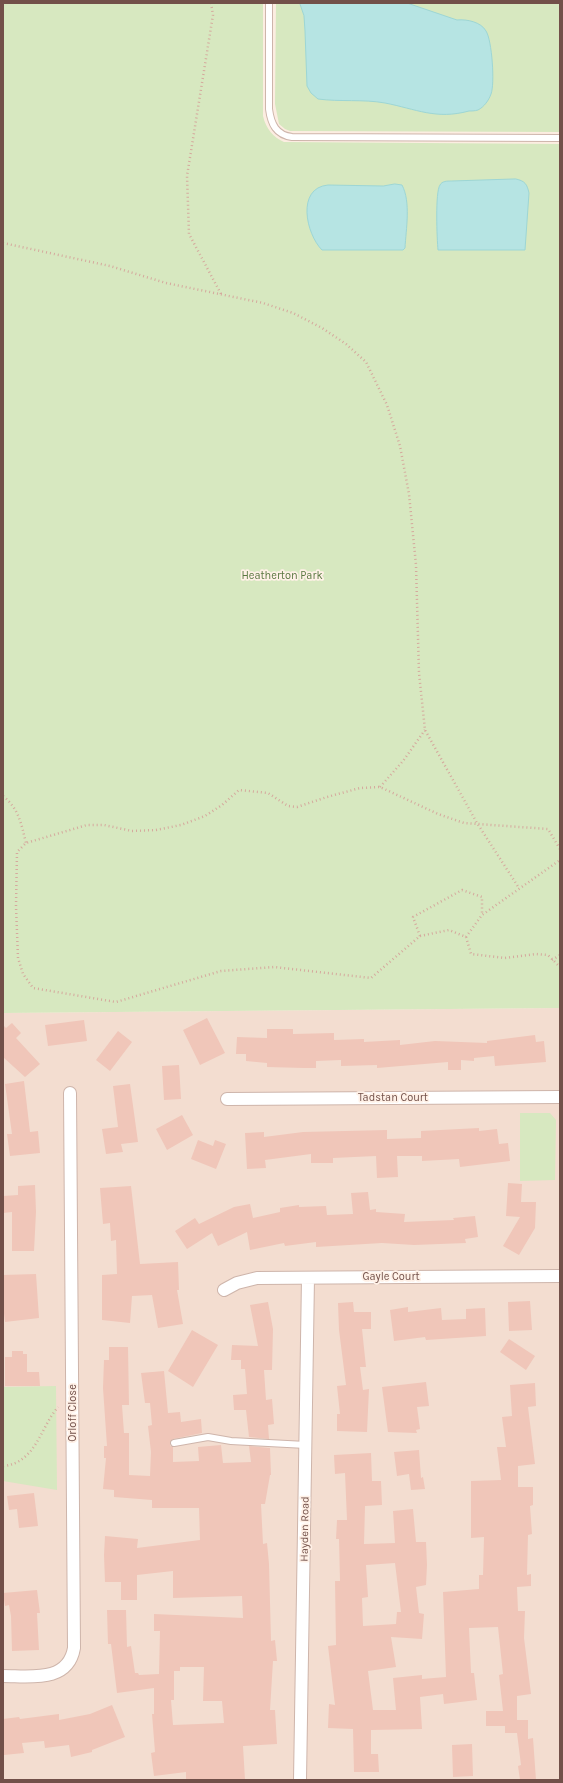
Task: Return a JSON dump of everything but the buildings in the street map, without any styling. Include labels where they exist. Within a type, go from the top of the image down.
[{"type":"street","name":"Orloff Close","points":[[3,1676],[43,1676],[55,1673],[69,1662],[74,1648],[70,1093]]},
{"type":"street","name":"Tadstan Court","points":[[227,1099],[560,1097]]},
{"type":"street","name":"Gayle Court","points":[[224,1290],[237,1283],[257,1278],[560,1276]]},
{"type":"street","name":"Hayden Road","points":[[300,1780],[308,1278]]},
{"type":"lane","points":[[269,3],[269,109],[273,125],[282,135],[292,137],[560,138]]},
{"type":"lane","points":[[174,1443],[208,1437],[231,1441],[306,1445]]},
{"type":"path","points":[[212,3],[213,15],[187,183],[189,234],[222,295]]},
{"type":"path","points":[[3,242],[110,266],[166,283],[263,304],[293,313],[322,328],[346,344],[366,362],[387,405],[400,446],[409,494],[416,572],[419,674],[425,730],[477,823],[519,888]]},
{"type":"path","points":[[380,787],[403,761],[425,730]]},
{"type":"path","points":[[466,937],[449,930],[420,936],[371,978],[274,967],[221,971],[116,1002],[33,988],[23,974],[18,958],[16,906],[17,852],[26,843],[87,825],[104,825],[132,831],[156,830],[181,825],[205,816],[222,805],[239,790],[268,793],[288,806],[297,807],[360,788],[380,787],[438,814],[464,822],[548,828],[560,848]]},
{"type":"path","points":[[3,796],[12,803],[19,815],[26,843]]},
{"type":"path","points":[[466,937],[482,915],[560,860]]},
{"type":"path","points":[[420,936],[412,916],[462,890],[482,897],[482,915]]},
{"type":"path","points":[[466,937],[471,954],[505,958],[536,954],[548,955],[560,967]]},
{"type":"path","points":[[552,960],[560,955]]},
{"type":"path","points":[[3,1466],[17,1462],[30,1453],[58,1407]]},
{"type":"shaded area","points":[[560,1008],[560,1780],[3,1780],[3,1013]]},
{"type":"green space","name":"Heatherton Park","points":[[3,3],[263,3],[263,116],[270,132],[276,138],[284,142],[560,144],[560,1008],[3,1013]]},
{"type":"green space","points":[[276,3],[560,3],[560,132],[290,131],[285,129],[279,124],[275,104]]},
{"type":"green space","points":[[520,1113],[550,1113],[556,1120],[555,1180],[520,1181]]},
{"type":"green space","points":[[56,1386],[57,1490],[3,1481],[3,1387]]},
{"type":"water","points":[[300,3],[407,3],[457,20],[465,20],[481,25],[486,31],[490,43],[493,81],[489,99],[478,110],[436,114],[385,103],[318,99],[311,93],[307,86],[304,16]]},
{"type":"water","points":[[516,179],[525,183],[529,193],[525,250],[438,250],[437,197],[438,189],[443,182]]},
{"type":"water","points":[[395,184],[402,185],[405,192],[407,207],[405,248],[403,250],[322,250],[316,243],[308,223],[307,213],[311,194],[318,188],[328,185],[383,186]]}]
